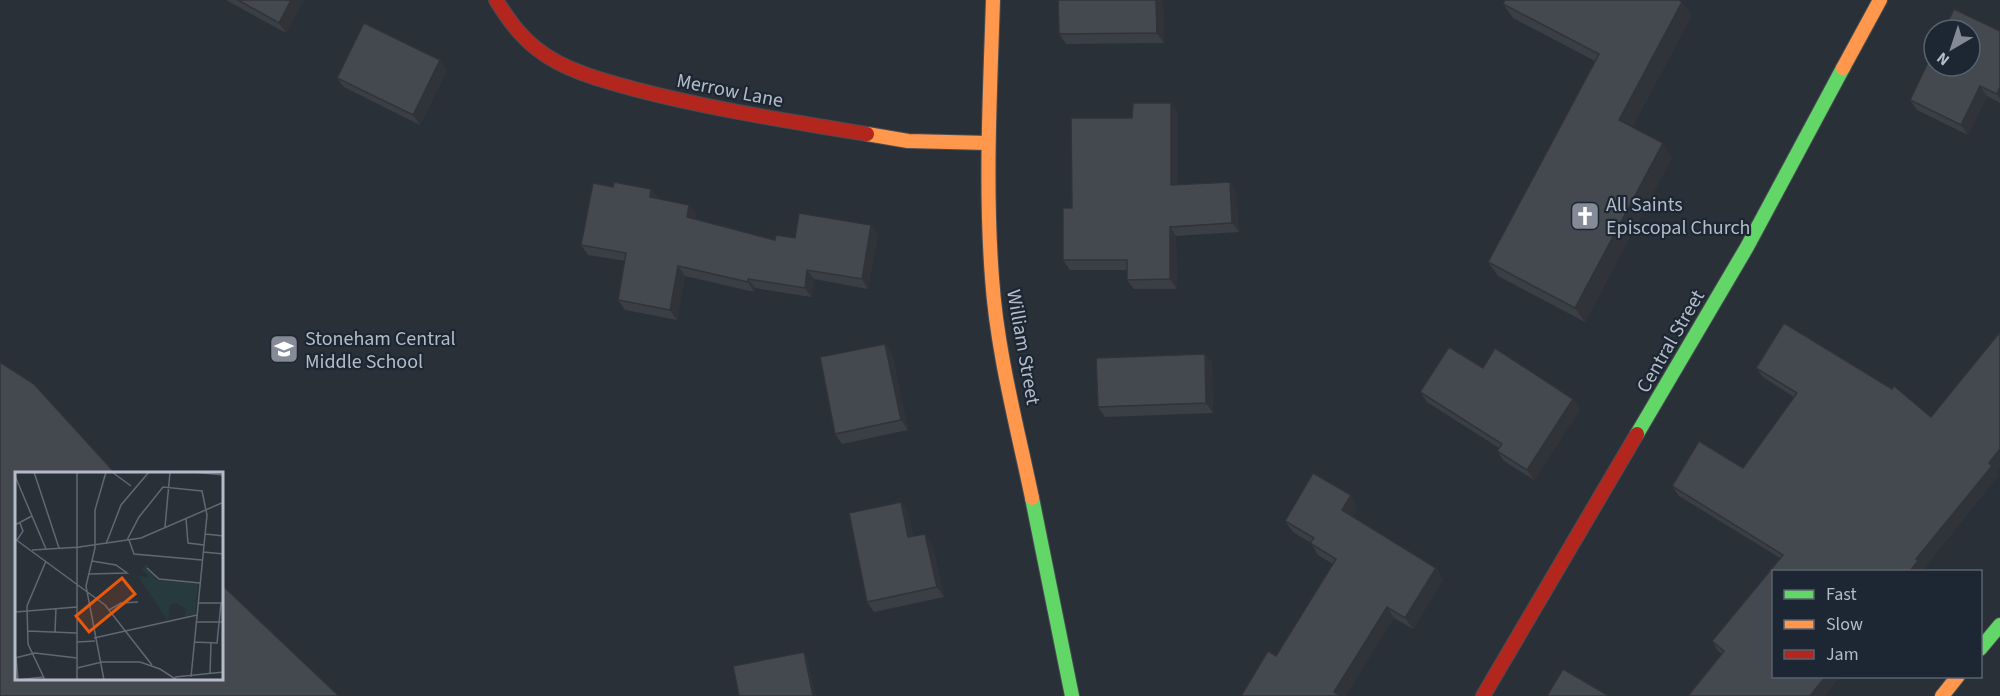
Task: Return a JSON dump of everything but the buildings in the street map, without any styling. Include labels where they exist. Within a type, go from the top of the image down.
[{"type":"street","name":"Merrow Lane","points":[[496,0],[513,27],[538,50],[566,66],[609,82],[673,99],[897,139],[988,143]]},
{"type":"street","name":"William Street","points":[[993,0],[988,143],[992,279],[1001,346],[1072,696]]},
{"type":"street","name":"Central Street","points":[[1483,696],[1747,247],[1880,0]]},
{"type":"street","points":[[1982,647],[2000,625]]},
{"type":"street","points":[[1942,696],[1956,678]]},
{"type":"traffic: fast","points":[[1637,434],[1747,247],[1843,68]]},
{"type":"traffic: fast","points":[[1032,498],[1072,696]]},
{"type":"traffic: fast","points":[[1982,647],[2000,625]]},
{"type":"traffic: slow","points":[[993,0],[988,174],[992,278],[1003,361],[1032,498]]},
{"type":"traffic: slow","points":[[1843,68],[1880,0]]},
{"type":"traffic: slow","points":[[867,134],[908,141],[988,143]]},
{"type":"traffic: slow","points":[[1942,696],[1956,678]]},
{"type":"traffic: jam","points":[[496,0],[514,26],[531,44],[558,63],[583,73],[634,89],[692,103],[867,134]]},
{"type":"traffic: jam","points":[[1483,696],[1637,434]]},
{"type":"place","name":"All Saints Episcopal Church","points":[[1585,216]]},
{"type":"place","name":"Stoneham Central Middle School","points":[[284,349]]}]
